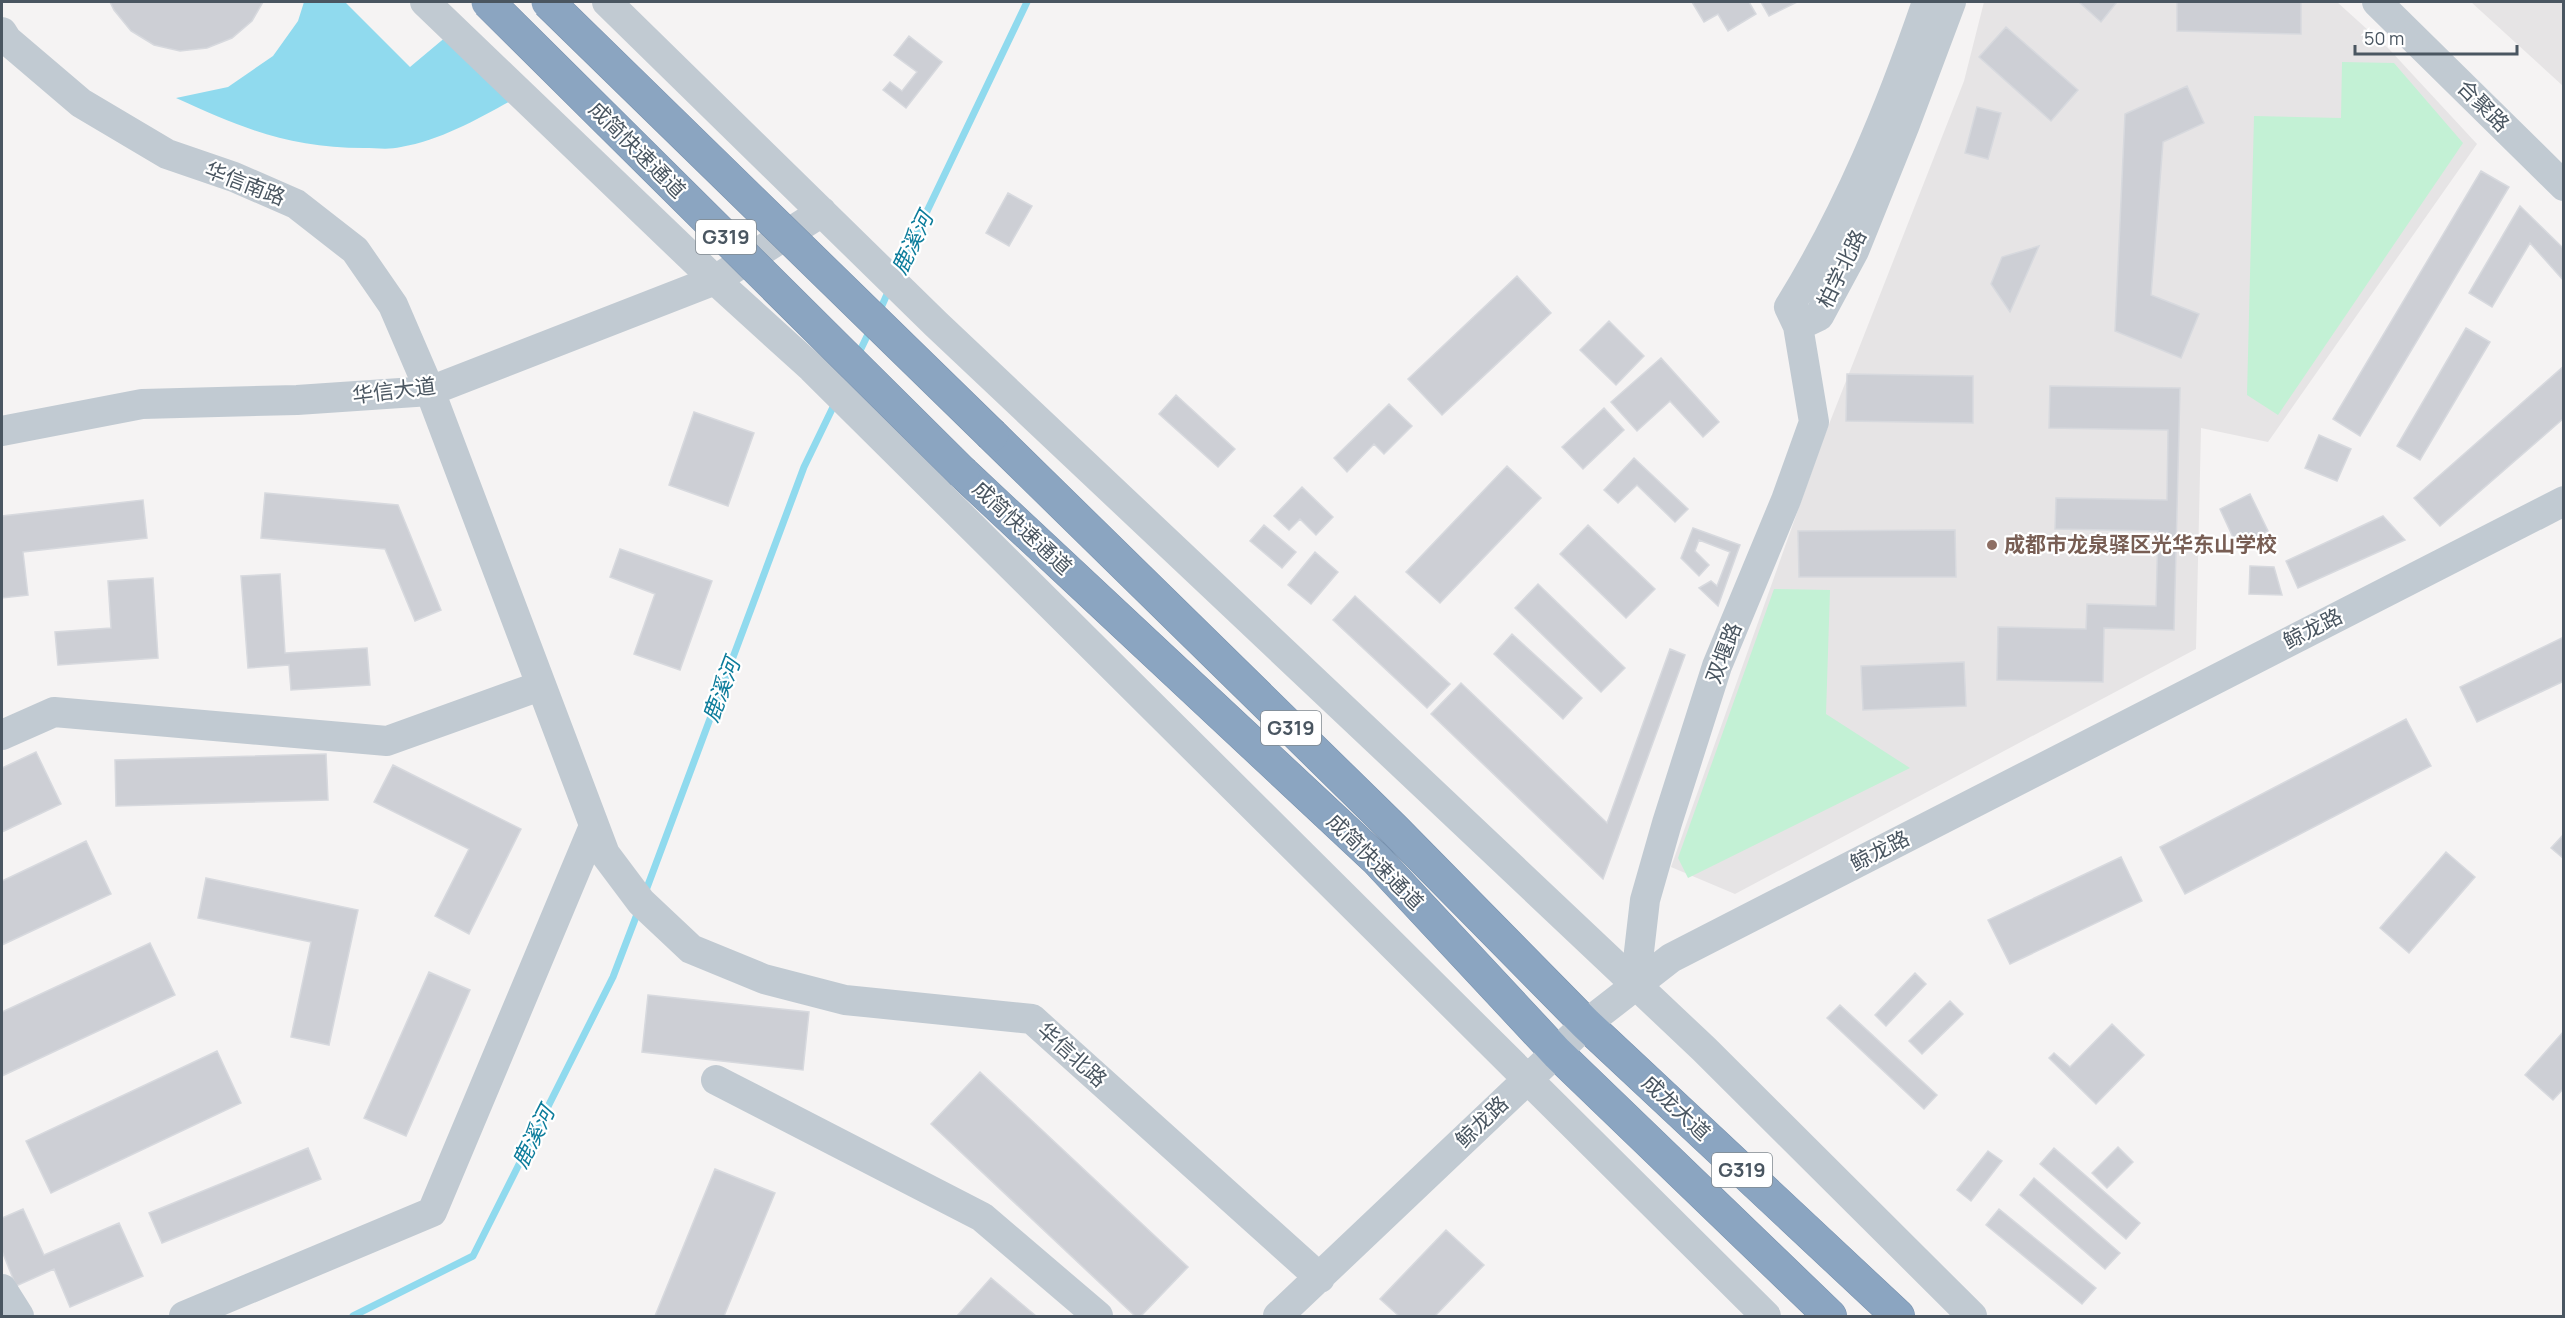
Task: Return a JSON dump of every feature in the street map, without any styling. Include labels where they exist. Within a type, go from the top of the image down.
[{"type":"highway","name":"成简快速通道","points":[[488,2],[963,473],[1376,859],[1557,1053]]},
{"type":"highway","name":"成简快速通道","points":[[548,2],[1394,829],[1586,1024]]},
{"type":"highway","name":"成龙大道","points":[[1586,1024],[1898,1317]]},
{"type":"highway","name":"成龙大道","points":[[1557,1053],[1830,1317]]},
{"type":"street","points":[[425,2],[715,280],[812,368],[1766,1317]]},
{"type":"street","points":[[607,2],[936,324],[1704,1049],[1972,1317]]},
{"type":"street","name":"柏学北路","points":[[1927,2],[1885,116],[1820,257],[1789,307],[1798,326],[1819,316],[1854,251],[1904,128],[1951,2]]},
{"type":"street","name":"合聚路","points":[[2377,2],[2564,186]]},
{"type":"street","name":"华信南路","points":[[2,32],[7,40],[81,103],[167,154],[234,177],[296,204],[355,250],[393,305],[430,391],[605,854],[641,902],[691,949]]},
{"type":"street","name":"华信大道","points":[[2,430],[142,404],[297,400],[430,391],[715,280],[822,212]]},
{"type":"street","name":"双堰路","points":[[1635,986],[1645,900],[1667,823],[1717,666],[1786,500],[1814,422],[1798,326]]},
{"type":"street","name":"鲸龙路","points":[[1278,1317],[1586,1024],[1671,958],[2564,501]]},
{"type":"street","points":[[2,735],[54,712],[387,741],[540,686]]},
{"type":"street","points":[[184,1317],[432,1212],[594,826]]},
{"type":"street","name":"华信北路","points":[[691,949],[764,979],[845,1000],[1032,1019],[1320,1278]]},
{"type":"street","points":[[716,1080],[981,1217],[1098,1317]]},
{"type":"street","points":[[2,1289],[19,1317]]},
{"type":"shaded area","name":"成都市龙泉驿区光华东山学校","points":[[1984,2],[2337,2],[2389,49],[2477,144],[2268,442],[2201,428],[2196,649],[1735,894],[1671,867],[1824,437],[1964,81]]},
{"type":"shaded area","points":[[2471,2],[2563,2],[2563,86]]},
{"type":"green space","points":[[2342,62],[2394,63],[2463,143],[2278,415],[2247,395],[2254,116],[2341,118]]},
{"type":"green space","points":[[1774,589],[1830,590],[1826,714],[1910,768],[1688,878],[1678,858]]},
{"type":"water","points":[[304,2],[345,2],[410,67],[447,36],[514,99],[445,134],[416,144],[382,149],[337,147],[289,140],[245,127],[176,98],[228,87],[273,56],[298,21]]},
{"type":"building","points":[[110,2],[263,2],[252,21],[232,38],[207,48],[180,51],[154,45],[131,31]]},
{"type":"building","points":[[1692,2],[1749,2],[1756,14],[1728,31],[1718,14],[1704,22]]},
{"type":"building","points":[[1761,2],[1797,2],[1769,16]]},
{"type":"building","points":[[2079,2],[2117,2],[2101,22]]},
{"type":"building","points":[[2177,2],[2301,2],[2301,34],[2177,31]]},
{"type":"building","points":[[2006,27],[2078,90],[2051,121],[1979,57]]},
{"type":"building","points":[[909,36],[942,62],[906,108],[883,90],[890,82],[902,91],[917,72],[894,55]]},
{"type":"building","points":[[2187,86],[2204,123],[2163,142],[2151,295],[2199,314],[2181,358],[2115,331],[2125,114]]},
{"type":"building","points":[[1977,107],[2001,113],[1988,159],[1965,153]]},
{"type":"building","points":[[2481,171],[2509,187],[2360,436],[2333,419]]},
{"type":"building","points":[[1008,193],[1032,206],[1009,246],[986,233]]},
{"type":"building","points":[[2520,206],[2564,249],[2564,281],[2530,243],[2492,307],[2469,293]]},
{"type":"building","points":[[2039,246],[2010,312],[1991,284],[2002,257]]},
{"type":"building","points":[[1517,276],[1551,313],[1442,415],[1408,379]]},
{"type":"building","points":[[1609,321],[1644,356],[1616,385],[1580,350]]},
{"type":"building","points":[[2466,328],[2490,342],[2420,460],[2397,446]]},
{"type":"building","points":[[1661,358],[1719,422],[1703,437],[1670,401],[1637,431],[1611,402]]},
{"type":"building","points":[[2564,366],[2564,418],[2440,526],[2414,498]]},
{"type":"building","points":[[1847,374],[1973,376],[1973,423],[1846,421]]},
{"type":"building","points":[[2050,386],[2180,388],[2174,630],[2104,628],[2103,682],[1997,680],[1998,627],[2086,629],[2087,604],[2156,606],[2158,531],[2055,529],[2056,498],[2167,500],[2168,430],[2049,428]]},
{"type":"building","points":[[1176,395],[1235,449],[1218,467],[1159,414]]},
{"type":"building","points":[[1389,404],[1412,426],[1384,454],[1374,444],[1347,472],[1334,458]]},
{"type":"building","points":[[1604,408],[1624,430],[1583,469],[1562,447]]},
{"type":"building","points":[[694,412],[754,433],[728,506],[669,485]]},
{"type":"building","points":[[2319,435],[2351,449],[2337,481],[2305,468]]},
{"type":"building","points":[[1634,458],[1688,509],[1675,522],[1637,485],[1618,503],[1604,490]]},
{"type":"building","points":[[1507,466],[1541,498],[1440,603],[1406,572]]},
{"type":"building","points":[[1302,487],[1333,517],[1316,535],[1300,519],[1289,530],[1274,516]]},
{"type":"building","points":[[265,493],[398,505],[441,610],[415,621],[385,549],[261,538]]},
{"type":"building","points":[[2250,494],[2268,531],[2237,546],[2220,509]]},
{"type":"building","points":[[143,500],[147,538],[23,552],[28,595],[2,598],[2,516]]},
{"type":"building","points":[[2383,516],[2405,540],[2298,588],[2286,561]]},
{"type":"building","points":[[1264,525],[1296,552],[1282,568],[1250,541]]},
{"type":"building","points":[[1588,525],[1655,589],[1626,618],[1560,554]]},
{"type":"building","points":[[1693,528],[1740,545],[1718,606],[1699,588],[1711,581],[1717,586],[1730,552],[1699,540],[1695,551],[1709,565],[1699,576],[1681,558]]},
{"type":"building","points":[[1955,530],[1956,577],[1799,577],[1798,531]]},
{"type":"building","points":[[620,549],[712,581],[680,670],[634,654],[655,594],[610,577]]},
{"type":"building","points":[[1315,552],[1338,572],[1311,604],[1288,585]]},
{"type":"building","points":[[2250,566],[2274,567],[2282,595],[2249,594]]},
{"type":"building","points":[[280,574],[285,653],[367,648],[370,685],[291,690],[289,665],[248,668],[241,576]]},
{"type":"building","points":[[153,578],[158,658],[58,665],[55,632],[111,628],[108,581]]},
{"type":"building","points":[[1538,584],[1625,668],[1601,692],[1515,608]]},
{"type":"building","points":[[1355,596],[1450,684],[1427,708],[1333,620]]},
{"type":"building","points":[[1512,634],[1582,698],[1563,719],[1494,654]]},
{"type":"building","points":[[2564,637],[2564,681],[2477,722],[2460,687]]},
{"type":"building","points":[[1670,649],[1685,655],[1603,879],[1431,714],[1461,683],[1607,823]]},
{"type":"building","points":[[1964,662],[1966,706],[1863,710],[1861,666]]},
{"type":"building","points":[[2406,719],[2431,766],[2185,894],[2160,847]]},
{"type":"building","points":[[36,752],[61,804],[2,832],[2,768]]},
{"type":"building","points":[[326,754],[328,800],[116,806],[115,760]]},
{"type":"building","points":[[393,765],[521,829],[469,934],[435,916],[469,849],[374,802]]},
{"type":"building","points":[[2564,834],[2564,859],[2551,848]]},
{"type":"building","points":[[86,841],[111,894],[2,945],[2,881]]},
{"type":"building","points":[[2446,852],[2475,877],[2409,953],[2380,928]]},
{"type":"building","points":[[2121,857],[2142,901],[2010,964],[1988,920]]},
{"type":"building","points":[[206,878],[358,910],[329,1045],[291,1037],[311,942],[198,918]]},
{"type":"building","points":[[150,943],[175,995],[2,1076],[2,1012]]},
{"type":"building","points":[[429,972],[470,990],[406,1136],[364,1118]]},
{"type":"building","points":[[1915,973],[1926,984],[1886,1026],[1875,1015]]},
{"type":"building","points":[[648,995],[809,1012],[803,1070],[642,1052]]},
{"type":"building","points":[[1950,1001],[1963,1014],[1922,1054],[1909,1041]]},
{"type":"building","points":[[1840,1005],[1937,1095],[1924,1109],[1827,1018]]},
{"type":"building","points":[[2112,1024],[2144,1055],[2096,1104],[2049,1058],[2054,1053],[2070,1067]]},
{"type":"building","points":[[2564,1031],[2564,1088],[2553,1100],[2525,1075]]},
{"type":"building","points":[[217,1051],[241,1103],[51,1193],[26,1141]]},
{"type":"building","points":[[980,1072],[1188,1267],[1141,1316],[1135,1316],[931,1124]]},
{"type":"building","points":[[2118,1147],[2133,1162],[2107,1188],[2092,1173]]},
{"type":"building","points":[[308,1148],[321,1179],[162,1243],[149,1213]]},
{"type":"building","points":[[2054,1148],[2140,1223],[2126,1239],[2040,1164]]},
{"type":"building","points":[[1988,1151],[2002,1161],[1971,1201],[1957,1190]]},
{"type":"building","points":[[715,1169],[775,1193],[724,1316],[655,1316]]},
{"type":"building","points":[[2034,1178],[2120,1253],[2105,1269],[2020,1195]]},
{"type":"building","points":[[23,1209],[44,1255],[119,1223],[143,1276],[70,1307],[54,1269],[16,1286],[2,1251],[2,1218]]},
{"type":"building","points":[[1999,1209],[2096,1288],[2082,1304],[1986,1225]]},
{"type":"building","points":[[1446,1230],[1484,1265],[1435,1316],[1399,1316],[1380,1299]]},
{"type":"building","points":[[991,1278],[1036,1316],[957,1316]]},
{"type":"waterway","name":"鹿溪河","points":[[897,274],[1027,2]]},
{"type":"waterway","name":"鹿溪河","points":[[879,312],[889,290]]},
{"type":"waterway","name":"鹿溪河","points":[[858,355],[870,330]]},
{"type":"waterway","name":"鹿溪河","points":[[645,893],[804,467],[835,403]]},
{"type":"waterway","name":"鹿溪河","points":[[353,1316],[473,1256],[613,977],[639,909]]},
{"type":"place","name":"成都市龙泉驿区光华东山学校","points":[[1992,545]]}]
